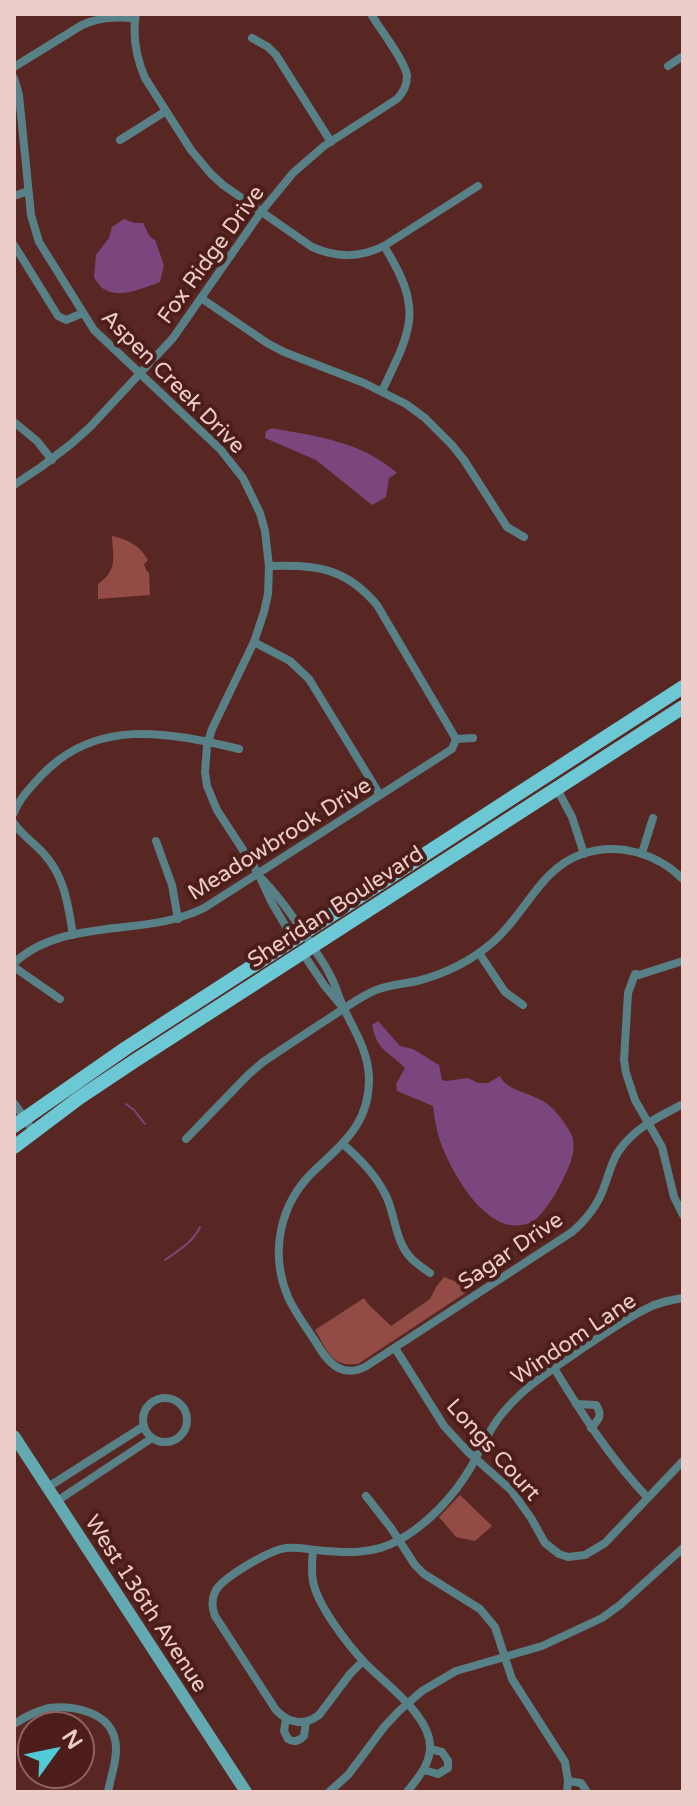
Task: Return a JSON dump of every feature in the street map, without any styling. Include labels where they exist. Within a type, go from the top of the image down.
[{"type":"main road","name":"Sheridan Boulevard","points":[[19,1122],[126,1048],[683,687]]},
{"type":"main road","name":"Sheridan Boulevard","points":[[14,1147],[79,1098],[683,707]]},
{"type":"main road","name":"West 136th Avenue","points":[[14,1436],[246,1792]]},
{"type":"street","points":[[371,14],[405,69],[406,84],[417,86]]},
{"type":"street","points":[[14,67],[92,20],[135,16],[134,42],[140,66],[191,150],[211,174],[261,212],[312,247],[334,255],[369,253],[384,246],[478,186]]},
{"type":"street","points":[[252,38],[276,55],[331,142]]},
{"type":"street","points":[[668,66],[683,56]]},
{"type":"street","name":"Aspen Creek Drive","points":[[14,78],[19,95],[31,215],[39,242],[99,336],[220,449],[243,478],[265,531],[269,566],[264,612],[254,642],[212,729],[205,772],[217,810],[258,873],[272,903],[308,950],[324,985],[344,1009],[365,1055],[369,1081],[361,1116],[343,1144],[308,1176],[294,1195],[284,1216],[278,1247],[283,1284],[293,1306],[327,1360],[345,1371]]},
{"type":"street","name":"Fox Ridge Drive","points":[[14,485],[52,460],[90,427],[173,338],[261,212],[293,173],[331,142],[397,99],[406,84]]},
{"type":"street","points":[[120,140],[166,111]]},
{"type":"street","points":[[14,196],[28,191]]},
{"type":"street","name":"Aspen Creek Drive","points":[[14,245],[58,316],[66,320],[83,313]]},
{"type":"street","points":[[382,391],[403,348],[409,310],[405,285],[384,246]]},
{"type":"street","points":[[201,298],[276,348],[382,391],[406,404],[439,431],[464,460],[507,527],[524,537]]},
{"type":"street","points":[[14,422],[37,441],[52,460]]},
{"type":"street","points":[[269,566],[304,565],[331,571],[345,577],[368,595],[377,605],[456,739],[473,738]]},
{"type":"street","points":[[254,642],[290,661],[309,679],[380,795]]},
{"type":"street","points":[[15,810],[22,797],[49,767],[94,741],[145,734],[187,738],[239,749]]},
{"type":"street","name":"Meadowbrook Drive","points":[[14,965],[33,948],[46,942],[178,919],[204,908],[452,749],[456,739]]},
{"type":"street","points":[[557,789],[572,817],[584,854]]},
{"type":"street","points":[[642,853],[653,818]]},
{"type":"street","points":[[14,823],[57,871],[66,894],[73,935]]},
{"type":"street","points":[[156,841],[167,866],[178,919]]},
{"type":"street","points":[[186,1139],[263,1062],[344,1009],[375,990],[433,976],[479,953],[508,927],[550,874],[561,865],[584,854],[611,849],[642,853],[662,862],[683,879]]},
{"type":"street","points":[[479,953],[505,992],[523,1005]]},
{"type":"street","points":[[683,961],[635,974],[628,993],[624,1060],[635,1100],[662,1147],[674,1197],[683,1215]]},
{"type":"street","points":[[14,965],[60,999]]},
{"type":"street","points":[[14,1103],[19,1122],[34,1132]]},
{"type":"street","name":"Sagar Drive","points":[[395,1348],[572,1232],[598,1202],[618,1152],[627,1140],[648,1122],[683,1104]]},
{"type":"street","points":[[343,1144],[367,1167],[381,1188],[409,1257],[430,1273]]},
{"type":"street","name":"Windom Lane","points":[[286,1719],[276,1710],[215,1616],[212,1600],[218,1586],[266,1555],[287,1548],[358,1553],[399,1540],[446,1501],[461,1482],[493,1426],[524,1390],[646,1308],[683,1298]]},
{"type":"street","points":[[344,1382],[345,1371],[360,1370],[395,1348]]},
{"type":"street","name":"Longs Court","points":[[395,1348],[444,1426],[511,1490],[545,1543],[568,1557],[585,1555],[605,1543],[683,1461]]},
{"type":"street","points":[[554,1368],[591,1428],[626,1476],[647,1497]]},
{"type":"street","points":[[160,1399],[174,1401],[184,1411],[186,1425],[181,1435],[170,1442],[152,1438],[144,1426],[144,1412],[160,1399]]},
{"type":"street","points":[[576,1404],[591,1404],[598,1408],[600,1415],[591,1428]]},
{"type":"street","points":[[48,1487],[144,1426]]},
{"type":"street","points":[[57,1501],[152,1438]]},
{"type":"street","points":[[366,1496],[424,1574],[471,1603],[488,1618],[500,1638],[512,1679],[565,1762],[567,1792]]},
{"type":"street","points":[[329,1792],[348,1775],[384,1727],[422,1691],[456,1671],[559,1639],[602,1618],[683,1548]]},
{"type":"street","points":[[313,1550],[312,1568],[321,1602],[363,1661],[406,1704],[426,1730],[430,1749],[424,1770],[407,1792]]},
{"type":"street","points":[[306,1722],[300,1741],[288,1739],[284,1731],[286,1719],[306,1722],[319,1715],[363,1661]]},
{"type":"street","points":[[14,1724],[48,1708],[73,1709],[100,1717],[111,1729],[116,1746],[108,1792]]},
{"type":"street","points":[[424,1770],[438,1774],[448,1768],[448,1761],[442,1752],[430,1749]]},
{"type":"street","points":[[568,1781],[581,1783],[587,1792]]},
{"type":"shaded area","points":[[124,219],[143,223],[155,240],[164,265],[160,282],[131,292],[116,293],[102,288],[94,278],[96,255],[109,238],[112,227]]},
{"type":"shaded area","points":[[272,428],[338,442],[383,462],[397,473],[389,478],[386,497],[372,505],[316,460],[265,438],[266,431]]},
{"type":"shaded area","points":[[112,536],[133,544],[148,560],[144,564],[149,573],[150,595],[98,599],[98,584],[109,574],[113,563]]},
{"type":"shaded area","points":[[378,1021],[400,1046],[413,1049],[439,1065],[442,1080],[468,1078],[478,1083],[488,1083],[500,1076],[507,1085],[546,1103],[561,1118],[572,1136],[572,1157],[554,1195],[537,1219],[522,1225],[506,1224],[492,1217],[467,1192],[441,1143],[433,1106],[397,1091],[396,1084],[405,1068],[377,1040],[372,1025]]},
{"type":"shaded area","points":[[497,1265],[500,1270],[358,1364],[336,1360],[315,1330],[364,1298],[391,1326],[430,1299],[444,1277],[465,1285]]},
{"type":"shaded area","points":[[460,1495],[492,1526],[475,1541],[456,1537],[439,1517]]},
{"type":"waterway","points":[[126,1104],[145,1124]]},
{"type":"waterway","points":[[165,1260],[189,1242],[200,1227]]}]
